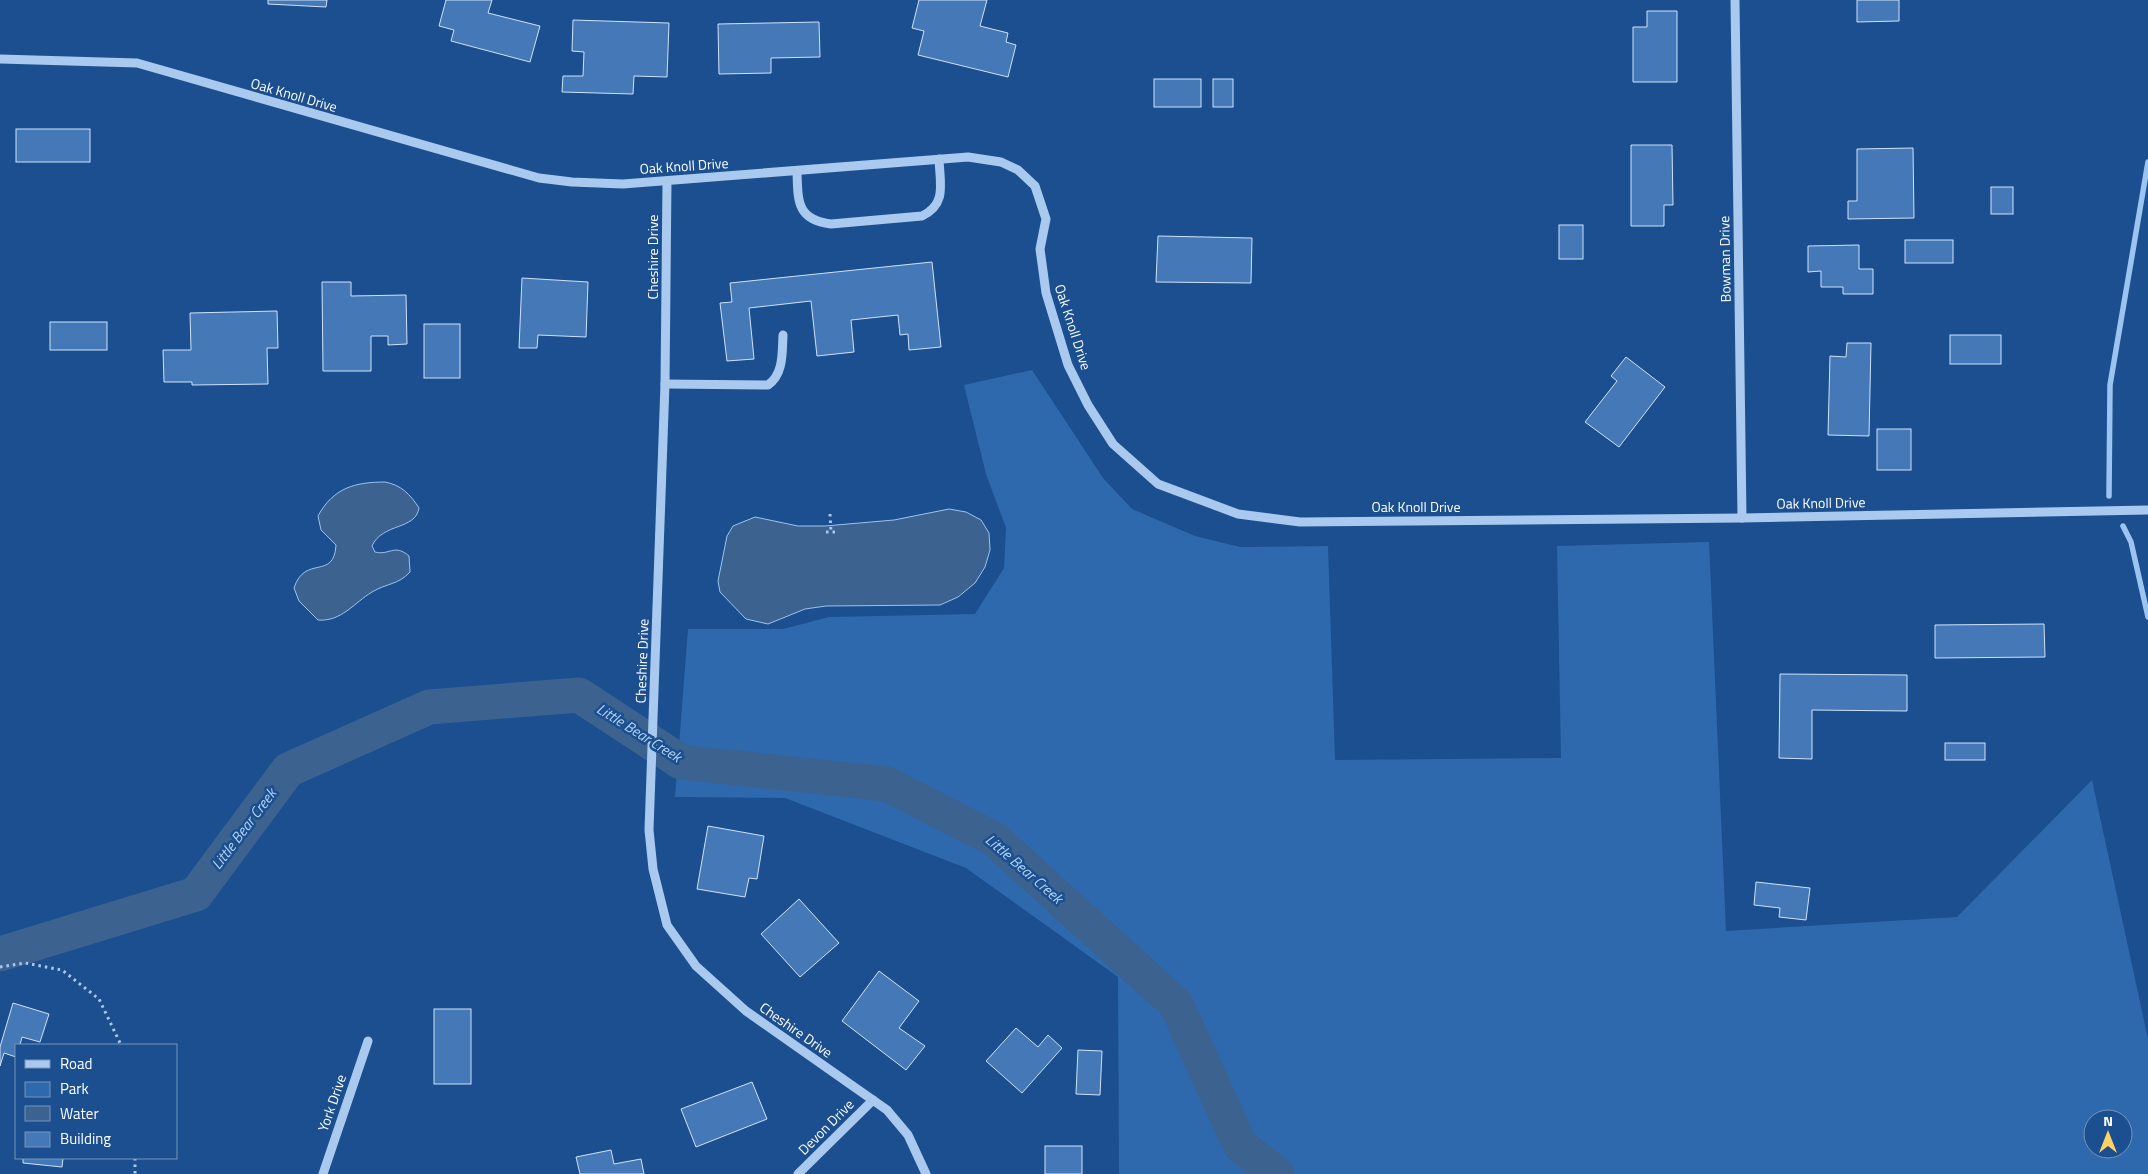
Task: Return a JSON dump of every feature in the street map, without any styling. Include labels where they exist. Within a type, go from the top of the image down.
[{"type":"street","name":"Bowman Drive","points":[[1735,0],[1742,518]]},
{"type":"street","name":"Oak Knoll Drive","points":[[0,59],[137,63],[539,178],[572,182],[623,184],[968,157],[1002,162],[1018,170],[1034,186],[1046,219],[1040,249],[1046,293],[1068,365],[1088,405],[1113,444],[1158,484],[1238,514],[1300,522],[1742,518],[2148,510]]},
{"type":"street","points":[[797,171],[798,199],[802,211],[817,222],[831,224],[922,216],[934,210],[938,203],[939,159]]},
{"type":"street","name":"Cheshire Drive","points":[[667,181],[665,384],[649,830],[653,869],[667,925],[696,966],[746,1011],[887,1110],[908,1135],[926,1174]]},
{"type":"street","points":[[665,384],[768,386],[775,381],[782,362],[783,335]]},
{"type":"street","name":"York Drive","points":[[323,1174],[368,1041]]},
{"type":"street","name":"Devon Drive","points":[[798,1174],[873,1100]]},
{"type":"path","points":[[830,514],[831,532]]},
{"type":"path","points":[[0,967],[25,963],[62,970],[98,999],[120,1044]]},
{"type":"path","points":[[134,1159],[135,1174]]},
{"type":"green space","points":[[1032,370],[1103,478],[1132,509],[1195,536],[1240,547],[1328,546],[1335,760],[1561,758],[1557,546],[1709,542],[1726,931],[1957,917],[2092,780],[2148,1039],[2148,1174],[1119,1174],[1118,977],[966,868],[785,798],[675,797],[688,629],[783,629],[829,617],[975,614],[1004,568],[1006,528],[986,474],[964,385]]},
{"type":"water","points":[[385,482],[396,485],[405,491],[419,508],[417,515],[412,520],[383,533],[372,546],[375,552],[380,553],[395,550],[404,552],[409,556],[410,572],[397,582],[377,589],[365,596],[340,615],[326,620],[318,620],[299,601],[294,588],[299,578],[305,572],[325,565],[334,556],[336,545],[321,530],[318,516],[331,499],[346,488],[364,483]]},
{"type":"water","points":[[949,509],[966,512],[981,520],[989,533],[990,550],[985,567],[975,583],[958,597],[940,605],[826,606],[805,609],[768,624],[746,619],[720,592],[718,581],[727,536],[733,526],[755,517],[798,526],[825,526],[894,520]]},
{"type":"building","points":[[268,0],[327,0],[326,7],[268,4]]},
{"type":"building","points":[[446,0],[492,0],[488,13],[540,26],[530,62],[451,41],[454,30],[439,26]]},
{"type":"building","points":[[919,0],[987,0],[980,26],[1008,33],[1006,42],[1016,45],[1008,77],[918,55],[924,31],[912,28]]},
{"type":"building","points":[[1857,0],[1899,0],[1899,21],[1857,22]]},
{"type":"building","points":[[1647,11],[1677,11],[1677,82],[1633,82],[1633,27],[1647,27]]},
{"type":"building","points":[[573,20],[669,23],[667,77],[634,76],[633,94],[562,92],[563,76],[583,76],[584,52],[572,51]]},
{"type":"building","points":[[819,22],[820,57],[771,58],[771,73],[719,74],[718,24]]},
{"type":"building","points":[[1154,79],[1201,79],[1201,107],[1154,107]]},
{"type":"building","points":[[1213,79],[1233,79],[1233,107],[1213,107]]},
{"type":"building","points":[[16,129],[90,129],[90,162],[16,162]]},
{"type":"building","points":[[1631,145],[1672,145],[1673,205],[1664,205],[1664,226],[1631,226]]},
{"type":"building","points":[[1913,148],[1914,218],[1848,219],[1848,201],[1857,201],[1857,149]]},
{"type":"building","points":[[1991,187],[2013,187],[2013,214],[1991,214]]},
{"type":"building","points":[[1559,225],[1583,225],[1583,259],[1559,259]]},
{"type":"building","points":[[1158,236],[1252,238],[1251,283],[1156,282]]},
{"type":"building","points":[[1905,240],[1953,240],[1953,263],[1905,263]]},
{"type":"building","points":[[1859,245],[1859,269],[1873,269],[1873,294],[1843,294],[1843,287],[1821,287],[1821,271],[1808,272],[1808,246]]},
{"type":"building","points":[[932,262],[941,347],[909,350],[908,334],[900,335],[898,315],[851,320],[854,352],[817,356],[811,301],[749,308],[754,359],[727,361],[720,303],[732,302],[730,283]]},
{"type":"building","points":[[522,278],[588,282],[586,337],[538,335],[537,348],[519,348]]},
{"type":"building","points":[[322,282],[351,282],[351,296],[406,295],[407,344],[388,345],[388,336],[371,336],[371,371],[323,371]]},
{"type":"building","points":[[277,311],[278,348],[267,348],[268,384],[192,385],[192,382],[164,382],[163,350],[191,350],[190,313]]},
{"type":"building","points":[[50,322],[107,322],[107,350],[50,350]]},
{"type":"building","points":[[424,324],[460,324],[460,378],[424,378]]},
{"type":"building","points":[[1950,335],[2001,335],[2001,364],[1950,364]]},
{"type":"building","points":[[1847,343],[1871,343],[1869,436],[1828,435],[1830,356],[1846,357]]},
{"type":"building","points":[[1626,357],[1665,387],[1619,447],[1585,422],[1617,381],[1611,376]]},
{"type":"building","points":[[1877,429],[1911,429],[1911,470],[1877,470]]},
{"type":"building","points":[[2044,624],[2045,657],[1935,658],[1935,625]]},
{"type":"building","points":[[1780,674],[1907,675],[1907,711],[1812,710],[1812,759],[1779,758]]},
{"type":"building","points":[[1945,743],[1985,743],[1985,760],[1945,760]]},
{"type":"building","points":[[708,826],[764,836],[757,879],[749,878],[745,897],[697,889]]},
{"type":"building","points":[[1756,882],[1810,888],[1806,920],[1779,917],[1780,908],[1754,905]]},
{"type":"building","points":[[799,899],[839,943],[800,977],[761,934]]},
{"type":"building","points":[[879,971],[919,1001],[899,1028],[925,1046],[906,1070],[842,1021]]},
{"type":"building","points":[[13,1003],[49,1014],[40,1042],[22,1037],[20,1044],[15,1044],[15,1057],[4,1053],[0,1066],[0,1047]]},
{"type":"building","points":[[434,1009],[471,1009],[471,1084],[434,1084]]},
{"type":"building","points":[[1016,1028],[1038,1047],[1048,1035],[1062,1048],[1022,1093],[986,1061]]},
{"type":"building","points":[[1078,1050],[1102,1051],[1100,1095],[1076,1094]]},
{"type":"building","points":[[752,1082],[767,1119],[696,1147],[681,1109]]},
{"type":"building","points":[[1045,1146],[1082,1146],[1082,1174],[1045,1174]]},
{"type":"building","points":[[611,1150],[614,1164],[641,1159],[644,1174],[580,1174],[576,1157]]},
{"type":"building","points":[[23,1159],[63,1159],[62,1167],[23,1163]]},
{"type":"waterway","points":[[2109,496],[2110,385],[2148,162]]},
{"type":"waterway","points":[[2123,526],[2131,542],[2148,617]]},
{"type":"waterway","name":"Little Bear Creek","points":[[0,954],[196,894],[288,770],[429,707],[579,695],[681,762],[887,784],[994,839],[1176,1004],[1240,1145],[1277,1174]]}]
